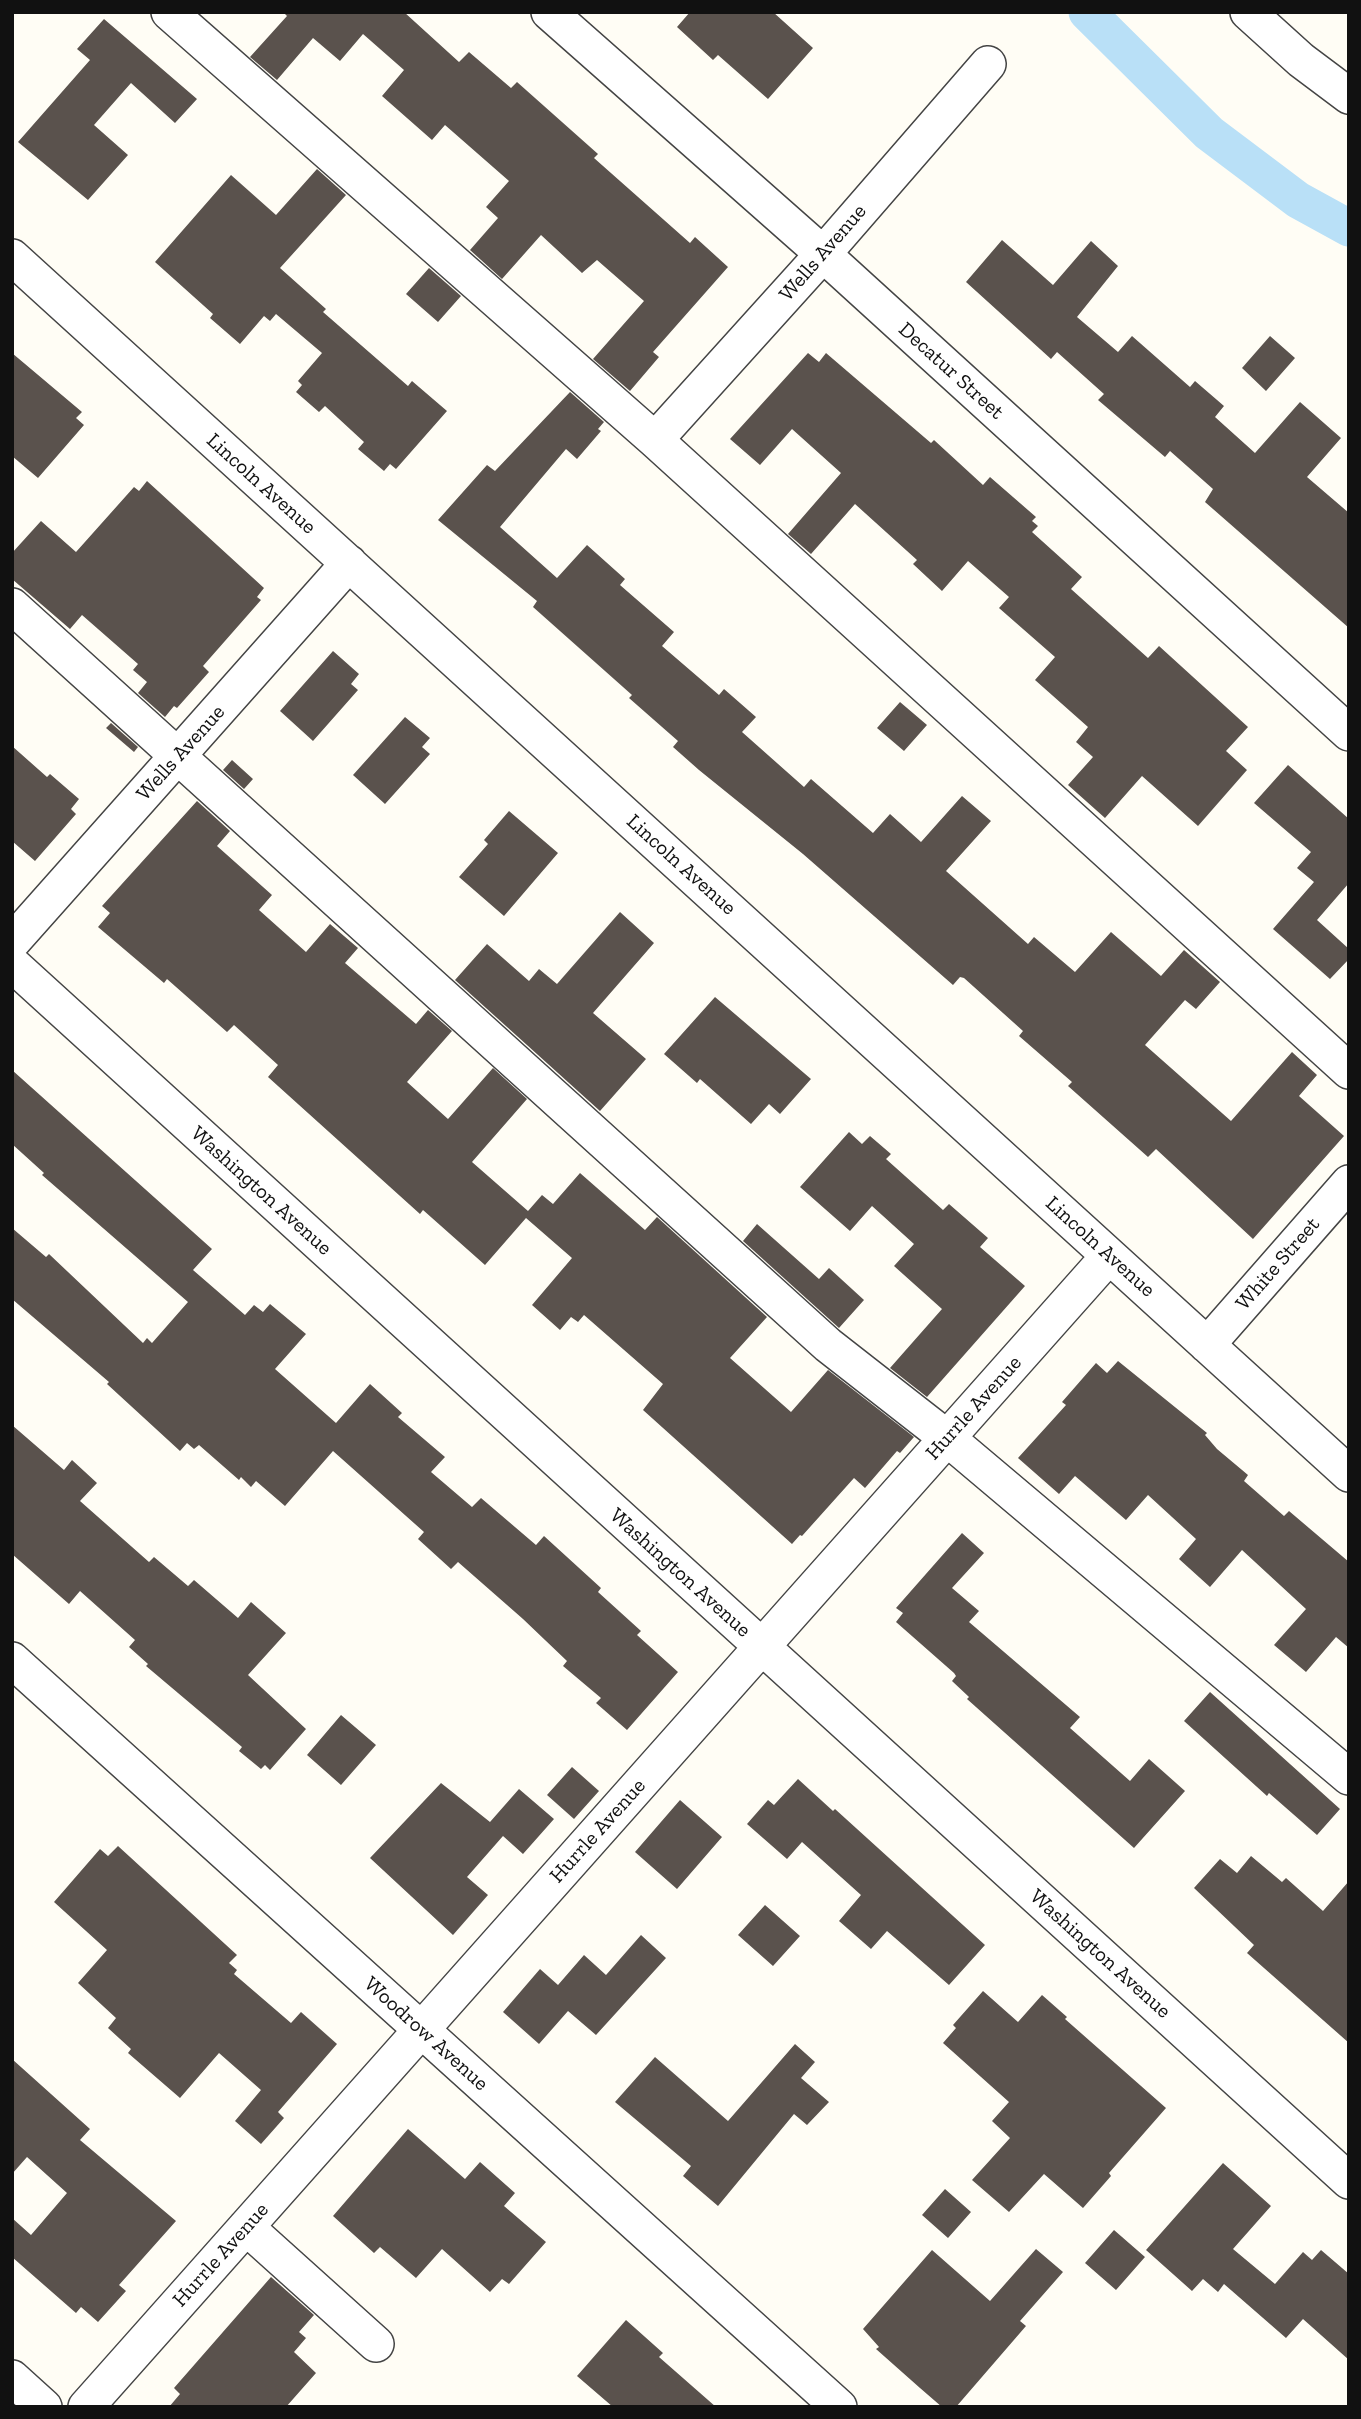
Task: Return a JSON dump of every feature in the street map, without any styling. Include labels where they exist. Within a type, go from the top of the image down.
[{"type":"street","points":[[169,12],[655,440],[1349,1072]]},
{"type":"street","name":"Decatur Street","points":[[550,12],[823,254],[1349,733]]},
{"type":"street","points":[[1248,12],[1301,60],[1349,96]]},
{"type":"street","name":"Wells Avenue","points":[[655,440],[823,254],[988,64]]},
{"type":"street","name":"Lincoln Avenue","points":[[12,257],[1349,1474]]},
{"type":"street","name":"Wells Avenue","points":[[12,942],[349,563]]},
{"type":"street","points":[[12,606],[828,1345],[947,1438],[1349,1777]]},
{"type":"street","name":"Washington Avenue","points":[[12,964],[1349,2181]]},
{"type":"street","name":"White Street","points":[[1207,1345],[1349,1183]]},
{"type":"street","name":"Hurrle Avenue","points":[[86,2407],[1109,1256]]},
{"type":"street","name":"Woodrow Avenue","points":[[12,1660],[839,2407]]},
{"type":"street","points":[[246,2227],[376,2344]]},
{"type":"street","points":[[12,2378],[44,2407]]},
{"type":"building","points":[[283,12],[404,12],[459,62],[469,52],[511,88],[517,82],[598,154],[594,158],[690,243],[695,237],[728,267],[653,352],[659,357],[630,391],[593,359],[644,301],[597,260],[582,273],[541,235],[502,279],[470,250],[498,218],[486,207],[509,181],[445,125],[432,140],[382,96],[404,70],[363,34],[340,61],[313,38],[277,80],[250,57],[287,16]]},
{"type":"building","points":[[690,12],[773,12],[813,48],[768,99],[718,55],[713,60],[677,27]]},
{"type":"building","points":[[104,19],[197,99],[175,123],[131,83],[94,125],[128,155],[88,200],[18,142],[90,60],[77,49]]},
{"type":"building","points":[[317,169],[346,195],[280,268],[326,309],[323,312],[408,386],[412,381],[447,411],[396,469],[390,464],[384,471],[358,449],[364,442],[325,406],[319,412],[296,392],[302,385],[298,381],[322,353],[276,314],[270,321],[264,316],[240,344],[210,318],[213,314],[155,262],[231,175],[276,215]]},
{"type":"building","points":[[1002,240],[1053,285],[1091,241],[1118,266],[1077,317],[1118,352],[1132,336],[1190,387],[1195,381],[1224,406],[1215,417],[1255,453],[1300,402],[1341,438],[1307,477],[1349,513],[1349,628],[1205,502],[1213,489],[1170,451],[1165,457],[1098,400],[1104,394],[1057,352],[1051,359],[966,282]]},
{"type":"building","points":[[429,268],[461,296],[438,322],[406,294]]},
{"type":"building","points":[[1270,336],[1295,358],[1266,391],[1242,368]]},
{"type":"building","points":[[12,353],[82,412],[76,418],[84,425],[38,478],[12,456]]},
{"type":"building","points":[[808,353],[819,362],[826,353],[931,443],[934,440],[983,485],[990,477],[1036,517],[1032,521],[1038,526],[1032,532],[1082,577],[1071,589],[1148,658],[1159,646],[1248,727],[1226,751],[1247,770],[1198,826],[1142,776],[1105,818],[1068,785],[1093,757],[1076,742],[1088,727],[1035,680],[1055,657],[999,608],[1009,597],[968,561],[942,591],[913,564],[917,560],[855,504],[811,554],[788,534],[841,473],[792,429],[760,465],[730,439]]},
{"type":"building","points":[[570,392],[604,422],[598,429],[601,431],[577,459],[566,449],[500,527],[557,578],[587,545],[625,579],[620,585],[674,632],[662,646],[719,695],[724,689],[756,717],[742,732],[804,787],[811,779],[873,833],[890,814],[921,842],[962,796],[991,821],[946,871],[1028,944],[1034,937],[1075,972],[1111,932],[1161,976],[1184,950],[1220,982],[1196,1009],[1185,1000],[1145,1045],[1231,1121],[1292,1052],[1317,1075],[1299,1096],[1344,1136],[1253,1239],[1156,1149],[1148,1157],[1068,1086],[1072,1082],[1019,1036],[1023,1031],[964,978],[960,977],[953,985],[803,854],[699,770],[673,747],[678,741],[629,698],[632,695],[533,607],[537,601],[438,520],[487,465],[495,471]]},
{"type":"building","points":[[147,481],[264,588],[257,597],[261,600],[203,666],[209,672],[177,708],[174,706],[165,717],[138,693],[147,682],[133,670],[138,664],[82,615],[70,629],[12,579],[12,553],[41,521],[76,552],[134,487],[139,491]]},
{"type":"building","points":[[333,651],[359,674],[351,684],[358,690],[313,741],[280,711]]},
{"type":"building","points":[[900,702],[927,725],[904,751],[877,728]]},
{"type":"building","points":[[405,717],[430,738],[422,747],[430,754],[385,804],[353,775]]},
{"type":"building","points":[[111,723],[138,747],[134,752],[106,728]]},
{"type":"building","points":[[12,746],[47,777],[50,774],[79,799],[71,809],[76,814],[35,861],[12,841]]},
{"type":"building","points":[[232,760],[253,779],[244,789],[223,770]]},
{"type":"building","points":[[1288,765],[1349,819],[1349,883],[1317,920],[1349,949],[1349,959],[1330,979],[1273,929],[1314,882],[1297,868],[1311,852],[1254,803]]},
{"type":"building","points":[[197,801],[230,831],[217,846],[272,895],[259,910],[306,952],[330,924],[358,948],[345,963],[416,1024],[428,1010],[452,1031],[407,1082],[448,1119],[493,1068],[527,1099],[472,1162],[528,1211],[542,1195],[553,1204],[580,1173],[645,1230],[657,1217],[767,1317],[730,1358],[791,1412],[828,1370],[914,1437],[900,1453],[897,1451],[865,1488],[854,1478],[792,1544],[643,1410],[663,1384],[584,1315],[578,1322],[571,1317],[560,1330],[532,1305],[572,1258],[526,1218],[485,1265],[423,1210],[420,1214],[268,1077],[278,1065],[234,1025],[227,1032],[167,979],[164,983],[98,927],[110,913],[102,906]]},
{"type":"building","points":[[509,811],[558,853],[504,916],[459,877],[488,844],[484,840]]},
{"type":"building","points":[[620,912],[654,943],[593,1013],[646,1059],[600,1111],[455,980],[487,944],[529,981],[539,969],[557,984]]},
{"type":"building","points":[[715,997],[811,1079],[780,1114],[769,1104],[751,1124],[700,1079],[697,1083],[664,1054]]},
{"type":"building","points":[[12,1070],[212,1249],[193,1270],[245,1315],[254,1305],[263,1312],[270,1304],[306,1334],[275,1369],[336,1423],[370,1384],[402,1413],[398,1417],[445,1457],[431,1472],[472,1507],[481,1498],[536,1545],[544,1536],[601,1588],[598,1592],[641,1631],[637,1635],[678,1672],[627,1730],[596,1703],[601,1698],[563,1666],[567,1661],[523,1619],[458,1562],[451,1569],[418,1539],[424,1532],[333,1451],[285,1506],[256,1481],[251,1487],[241,1477],[239,1480],[199,1445],[194,1449],[187,1443],[180,1451],[107,1384],[109,1382],[12,1299],[12,1228],[46,1257],[49,1254],[143,1343],[147,1338],[152,1343],[188,1302],[42,1175],[44,1173],[12,1144]]},
{"type":"building","points":[[849,1132],[862,1144],[870,1136],[891,1154],[886,1159],[943,1210],[949,1204],[988,1238],[980,1247],[1025,1286],[927,1397],[890,1368],[942,1309],[894,1266],[914,1244],[872,1206],[850,1231],[800,1187]]},
{"type":"building","points":[[757,1224],[819,1279],[829,1268],[864,1300],[839,1328],[743,1241]]},
{"type":"building","points":[[1118,1361],[1207,1433],[1205,1435],[1217,1449],[1248,1475],[1244,1481],[1284,1516],[1289,1511],[1349,1562],[1349,1648],[1336,1637],[1306,1672],[1274,1645],[1306,1609],[1242,1550],[1210,1587],[1179,1559],[1196,1539],[1148,1495],[1126,1520],[1075,1476],[1059,1494],[1018,1458],[1066,1405],[1062,1402],[1096,1363],[1107,1373]]},
{"type":"building","points":[[12,1425],[64,1470],[72,1460],[97,1483],[80,1501],[149,1562],[154,1557],[188,1586],[194,1580],[238,1618],[251,1602],[286,1633],[248,1675],[306,1729],[270,1770],[265,1765],[261,1769],[239,1751],[242,1747],[146,1666],[148,1664],[129,1647],[135,1640],[80,1591],[69,1604],[12,1554]]},
{"type":"building","points":[[962,1533],[984,1553],[952,1588],[979,1611],[969,1622],[1080,1717],[1070,1728],[1130,1781],[1149,1759],[1185,1791],[1134,1848],[967,1699],[969,1697],[952,1681],[956,1676],[954,1673],[896,1622],[903,1613],[896,1608]]},
{"type":"building","points":[[1210,1692],[1340,1809],[1317,1835],[1269,1793],[1267,1796],[1184,1721]]},
{"type":"building","points":[[341,1715],[376,1745],[341,1785],[307,1755]]},
{"type":"building","points":[[572,1767],[599,1791],[574,1819],[547,1795]]},
{"type":"building","points":[[798,1779],[833,1811],[835,1809],[985,1945],[949,1985],[887,1931],[871,1949],[839,1921],[861,1895],[802,1842],[787,1859],[747,1824],[768,1800],[774,1805]]},
{"type":"building","points":[[441,1783],[490,1822],[519,1789],[554,1819],[523,1854],[503,1836],[467,1877],[488,1895],[453,1935],[370,1858]]},
{"type":"building","points":[[680,1800],[722,1837],[677,1889],[635,1852]]},
{"type":"building","points":[[118,1846],[237,1955],[229,1963],[237,1970],[234,1974],[291,2023],[301,2012],[337,2044],[278,2112],[284,2118],[261,2144],[235,2121],[261,2090],[219,2053],[180,2098],[128,2053],[131,2049],[108,2028],[116,2018],[78,1983],[107,1950],[54,1902],[100,1849],[108,1856]]},
{"type":"building","points":[[1251,1856],[1282,1882],[1286,1878],[1323,1911],[1349,1881],[1349,2043],[1247,1953],[1254,1945],[1194,1888],[1220,1859],[1237,1873]]},
{"type":"building","points":[[765,1905],[800,1936],[773,1966],[738,1935]]},
{"type":"building","points":[[641,1935],[666,1958],[596,2035],[568,2011],[539,2044],[503,2012],[540,1969],[558,1985],[584,1955],[606,1975]]},
{"type":"building","points":[[983,1991],[1018,2022],[1042,1995],[1067,2017],[1065,2019],[1166,2108],[1109,2173],[1111,2176],[1083,2208],[1044,2174],[1009,2212],[972,2180],[1010,2138],[992,2121],[1009,2102],[943,2043],[956,2028],[953,2025]]},
{"type":"building","points":[[795,2044],[815,2062],[801,2078],[829,2102],[807,2125],[794,2114],[718,2206],[683,2176],[691,2166],[615,2102],[655,2057],[728,2121]]},
{"type":"building","points":[[12,2059],[90,2129],[80,2140],[176,2221],[119,2285],[126,2291],[98,2322],[81,2307],[76,2313],[12,2257],[12,2218],[31,2235],[67,2193],[27,2157],[12,2174]]},
{"type":"building","points":[[408,2129],[465,2179],[480,2162],[515,2193],[504,2206],[546,2242],[509,2284],[502,2279],[490,2292],[442,2249],[416,2278],[380,2247],[374,2253],[333,2216]]},
{"type":"building","points":[[1223,2163],[1271,2206],[1233,2249],[1275,2284],[1303,2252],[1312,2260],[1321,2250],[1349,2274],[1349,2360],[1303,2319],[1286,2338],[1224,2284],[1218,2292],[1203,2279],[1192,2291],[1146,2250]]},
{"type":"building","points":[[945,2189],[971,2212],[948,2238],[922,2215]]},
{"type":"building","points":[[1114,2230],[1145,2257],[1116,2290],[1085,2263]]},
{"type":"building","points":[[1036,2249],[1063,2272],[1020,2321],[1026,2326],[956,2407],[942,2407],[876,2349],[879,2347],[863,2329],[932,2250],[990,2301]]},
{"type":"building","points":[[271,2277],[314,2315],[299,2332],[306,2338],[294,2352],[316,2373],[286,2407],[169,2407],[180,2394],[174,2388]]},
{"type":"building","points":[[626,2320],[663,2353],[659,2357],[716,2407],[613,2407],[577,2376]]},
{"type":"waterway","points":[[1087,12],[1209,133],[1298,200],[1349,228]]}]
